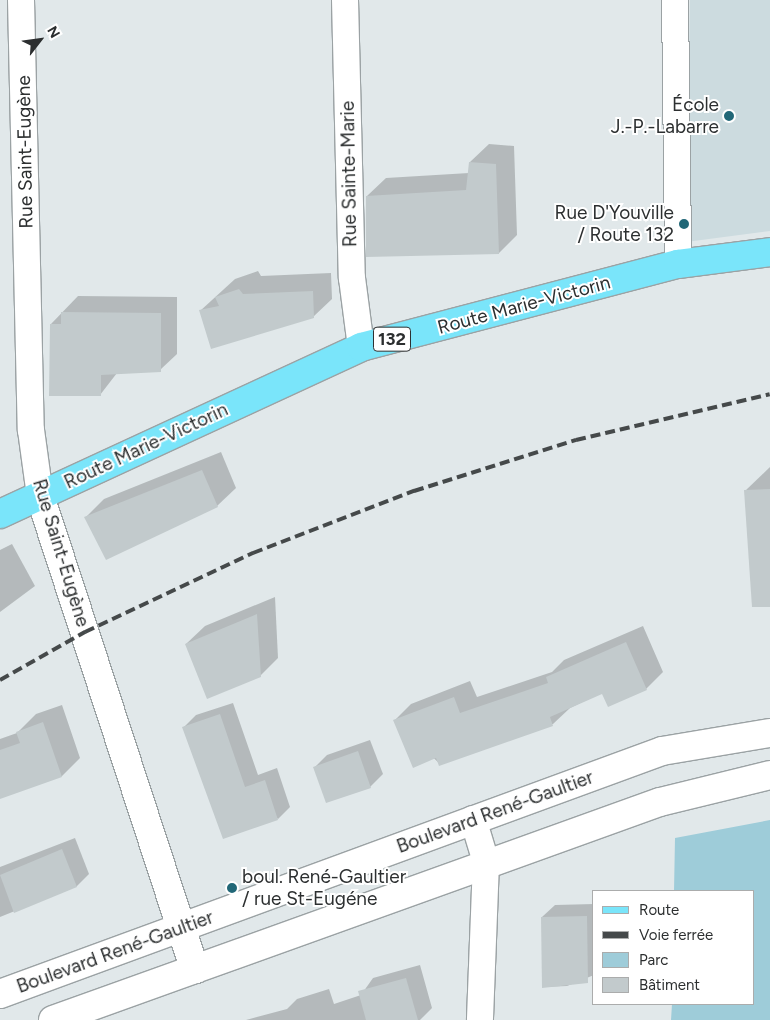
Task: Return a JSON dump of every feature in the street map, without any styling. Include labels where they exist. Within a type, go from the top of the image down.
[{"type":"main road","name":"Route Marie-Victorin","points":[[40,496],[361,347],[678,264],[770,252]]},
{"type":"main road","name":"132","points":[[0,514],[40,496]]},
{"type":"street","name":"Rue Saint-Eugène","points":[[21,0],[32,430],[40,496],[195,969]]},
{"type":"street","name":"Rue Sainte-Marie","points":[[345,0],[352,278],[361,347]]},
{"type":"street","points":[[675,0],[678,264]]},
{"type":"street","points":[[54,1020],[486,862],[660,802],[766,775],[764,734]]},
{"type":"street","name":"Boulevard René-Gaultier","points":[[0,994],[181,929],[473,819],[662,752],[764,734]]},
{"type":"street","points":[[473,819],[486,862],[480,1020]]},
{"type":"shaded area","name":"École J.-P.-Labarre","points":[[690,0],[770,0],[770,231],[686,242]]},
{"type":"green space","points":[[770,820],[770,1020],[671,1020],[672,1005],[755,1005],[755,890],[674,890],[675,838]]},
{"type":"building","points":[[469,162],[496,164],[499,254],[366,257],[366,196],[466,190]]},
{"type":"building","points":[[239,289],[243,294],[313,291],[314,318],[211,349],[199,310],[219,306],[215,297]]},
{"type":"building","points":[[61,312],[161,313],[161,372],[101,375],[101,396],[49,396],[50,324],[61,324]]},
{"type":"building","points":[[202,470],[218,507],[106,560],[84,517]]},
{"type":"building","points":[[770,489],[770,607],[752,607],[744,490]]},
{"type":"building","points":[[257,614],[261,677],[207,699],[185,644]]},
{"type":"building","points":[[626,642],[647,690],[608,707],[602,694],[550,717],[553,726],[439,766],[436,758],[413,768],[393,720],[454,697],[460,713],[548,683],[546,677]]},
{"type":"building","points":[[220,714],[245,787],[265,780],[278,820],[223,839],[182,727]]},
{"type":"building","points":[[43,722],[62,777],[0,799],[0,750],[20,743],[16,732]]},
{"type":"building","points":[[358,751],[371,788],[326,803],[313,767]]},
{"type":"building","points":[[62,849],[77,887],[14,913],[0,875]]},
{"type":"building","points":[[587,916],[588,983],[542,988],[541,917]]},
{"type":"building","points":[[406,978],[418,1020],[366,1020],[358,991]]},
{"type":"railway","points":[[0,680],[85,632],[253,553],[414,491],[576,440],[770,394]]},
{"type":"place","name":"École J.-P.-Labarre","points":[[729,116]]},
{"type":"place","name":"Rue D'Youville / Route 132","points":[[684,224]]},
{"type":"place","name":"boul. René-Gaultier / rue St-Eugéne","points":[[232,888]]}]
